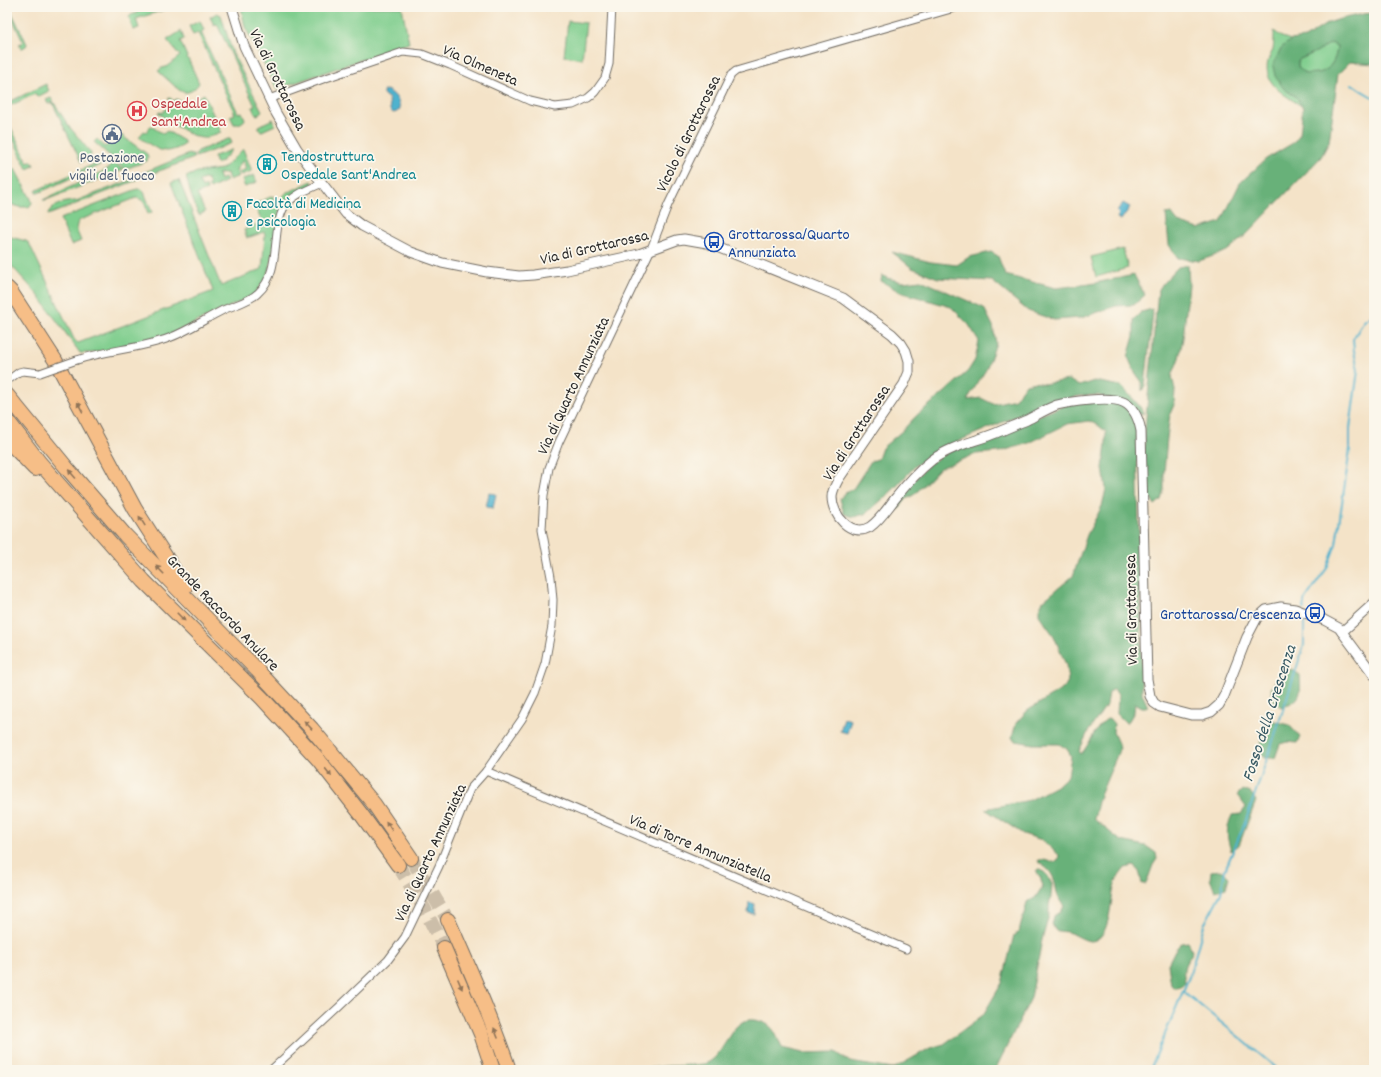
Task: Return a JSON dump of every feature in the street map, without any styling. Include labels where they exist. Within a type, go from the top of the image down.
[{"type":"highway","points":[[7,288],[56,360],[135,509],[178,577],[220,633]]},
{"type":"highway","points":[[7,295],[29,319]]},
{"type":"highway","name":"Grande Raccordo Anulare","points":[[7,395],[66,467],[125,535],[312,729],[374,804],[411,858]]},
{"type":"highway","name":"Grande Raccordo Anulare","points":[[7,420],[40,463],[144,581],[262,698],[318,759],[398,865]]},
{"type":"highway","points":[[7,440],[86,528],[144,581]]},
{"type":"highway","points":[[448,920],[481,994],[500,1042],[509,1070]]},
{"type":"highway","points":[[444,948],[481,1034],[493,1070]]},
{"type":"street","name":"Via di Grottarossa","points":[[232,7],[244,46],[269,99],[293,143],[322,183],[346,214],[362,226],[411,252],[442,263],[487,272],[519,276],[567,270],[639,254],[677,240],[684,239],[707,243],[843,298],[892,334],[901,343],[906,351],[910,361],[909,372],[904,384],[834,488],[832,496],[836,516],[844,524],[853,529],[859,530],[869,528],[878,520],[911,480],[931,461],[952,448],[979,440],[1056,406],[1073,401],[1106,398],[1118,400],[1136,413],[1141,431],[1145,649],[1147,687],[1151,698],[1160,707],[1196,716],[1205,715],[1214,710],[1224,696],[1247,638],[1259,616],[1272,607],[1295,609],[1335,625],[1342,632],[1374,675]]},
{"type":"street","name":"Via Olmeneta","points":[[269,99],[336,74],[403,52],[422,54],[530,101],[555,107],[573,105],[588,98],[595,92],[605,78],[609,64],[612,7]]},
{"type":"street","name":"Vicolo di Grottarossa","points":[[651,249],[668,205],[731,75],[734,72],[958,7]]},
{"type":"street","points":[[7,381],[23,370],[40,373],[90,356],[169,338],[258,294],[272,270],[280,218],[284,208],[294,197],[322,183]]},
{"type":"street","name":"Via di Quarto Annunziata","points":[[271,1070],[388,960],[405,937],[439,866],[470,789],[486,771],[525,713],[540,680],[549,646],[552,626],[553,600],[542,529],[544,495],[549,468],[559,442],[651,249]]},
{"type":"street","points":[[1342,632],[1374,603]]},
{"type":"street","name":"Via di Torre Annunziatella","points":[[486,771],[906,949]]},
{"type":"green space","points":[[7,7],[9,7],[27,44],[21,49],[19,44],[23,42]]},
{"type":"green space","points":[[136,7],[170,8],[136,19],[139,28],[133,30],[129,17],[137,13]]},
{"type":"green space","points":[[241,7],[402,7],[409,43],[277,89],[245,27]]},
{"type":"green space","points":[[217,13],[221,15],[233,54],[262,111],[257,115],[252,107],[255,106],[217,24],[214,25],[210,17]]},
{"type":"green space","points":[[1374,13],[1374,64],[1350,62],[1338,74],[1329,142],[1321,157],[1247,234],[1227,251],[1199,261],[1178,258],[1169,245],[1166,214],[1171,213],[1178,222],[1199,229],[1221,222],[1240,183],[1266,159],[1293,143],[1300,134],[1303,107],[1295,96],[1284,89],[1275,76],[1273,66],[1281,48],[1291,40],[1305,38],[1328,23],[1363,14]],"holes":[[[1331,43],[1337,46],[1332,63],[1322,72],[1305,74],[1298,67],[1298,60]]]},
{"type":"green space","points":[[200,21],[204,30],[201,32],[238,113],[242,112],[245,119],[239,124],[234,124],[230,116],[235,114],[198,33],[193,35],[189,26]]},
{"type":"green space","points":[[568,21],[586,23],[582,59],[564,56]]},
{"type":"green space","points":[[181,31],[184,39],[180,41],[199,83],[193,90],[188,92],[179,90],[158,71],[166,67],[180,56],[167,40]]},
{"type":"green space","points":[[1274,31],[1282,37],[1291,40],[1281,48],[1273,66],[1284,89],[1295,96],[1303,107],[1277,89],[1269,77],[1267,69],[1269,57],[1273,50]]},
{"type":"green space","points":[[1331,43],[1337,46],[1337,49],[1334,60],[1327,69],[1320,73],[1305,74],[1298,67],[1298,60]]},
{"type":"green space","points":[[46,84],[49,91],[37,97],[35,94],[7,107],[7,103]]},
{"type":"green space","points":[[204,94],[221,132],[209,137],[203,138],[192,135],[158,113],[162,113],[169,105],[168,104],[170,101],[168,99],[170,98],[174,101],[176,99],[187,101],[194,100]]},
{"type":"green space","points":[[51,98],[68,125],[91,153],[90,158],[81,162],[52,102],[48,104],[46,100]]},
{"type":"green space","points":[[7,119],[28,163],[32,161],[34,166],[27,169],[7,126]]},
{"type":"green space","points":[[273,119],[275,125],[262,131],[259,130],[258,126]]},
{"type":"green space","points":[[151,126],[163,134],[167,131],[184,141],[184,145],[177,149],[165,151],[156,148],[139,137]]},
{"type":"green space","points":[[121,135],[147,154],[147,161],[125,169],[94,142],[97,139],[105,147],[111,141],[114,143]]},
{"type":"green space","points":[[230,139],[232,143],[196,157],[195,155],[198,151]]},
{"type":"green space","points":[[243,149],[252,171],[241,175],[239,172],[246,169],[243,160],[236,170],[239,176],[229,180],[227,173],[218,174],[220,180],[225,178],[227,181],[210,189],[208,185],[210,184],[207,178],[199,181],[202,188],[206,186],[207,190],[197,194],[205,212],[199,215],[186,177],[197,172],[222,169]]},
{"type":"green space","points":[[231,150],[223,160],[217,164],[215,162],[215,156]]},
{"type":"green space","points":[[189,154],[193,155],[194,158],[140,178],[140,174]]},
{"type":"green space","points":[[111,159],[123,170],[43,200],[108,169],[111,165]]},
{"type":"green space","points":[[99,162],[101,163],[100,165],[38,193],[36,192],[37,190]]},
{"type":"green space","points":[[7,168],[15,169],[31,199],[32,203],[29,207],[19,207],[7,203]]},
{"type":"green space","points":[[254,175],[257,182],[245,187],[242,180]]},
{"type":"green space","points":[[136,178],[137,180],[48,215],[50,210],[57,205],[65,202],[76,201]]},
{"type":"green space","points":[[179,180],[221,286],[262,269],[264,232],[247,238],[244,230],[262,222],[254,204],[273,196],[276,203],[288,191],[289,192],[312,181],[313,184],[294,194],[285,201],[280,210],[271,263],[265,280],[254,295],[167,336],[92,353],[80,353],[38,295],[7,261],[7,236],[29,243],[74,339],[78,343],[213,291],[171,183]]},
{"type":"green space","points":[[137,189],[141,189],[144,192],[152,212],[148,214],[146,206],[143,202],[136,198],[80,220],[76,228],[81,241],[71,245],[60,219]]},
{"type":"green space","points":[[1123,249],[1128,268],[1096,277],[1091,257]]},
{"type":"green space","points":[[892,252],[931,262],[957,265],[969,257],[991,252],[998,256],[1005,275],[1056,288],[1090,284],[1134,275],[1145,295],[1134,305],[1116,306],[1081,318],[1054,320],[1028,311],[992,281],[938,278],[912,268]]},
{"type":"green space","points":[[1188,265],[1189,285],[1183,338],[1179,358],[1172,376],[1175,390],[1174,405],[1170,414],[1167,438],[1164,490],[1161,500],[1155,505],[1147,492],[1144,476],[1145,428],[1158,291],[1163,283],[1178,267]]},
{"type":"green space","points":[[882,275],[887,278],[903,282],[921,280],[984,308],[993,326],[996,343],[987,368],[967,400],[981,398],[993,404],[1015,399],[1026,384],[1035,382],[1044,384],[1069,380],[1079,386],[1094,381],[1121,386],[1137,403],[1143,411],[1143,414],[1139,414],[1098,395],[1079,396],[1040,406],[940,449],[916,465],[895,488],[865,514],[854,517],[844,514],[840,499],[845,492],[853,489],[871,461],[878,459],[882,448],[902,431],[917,415],[968,371],[975,360],[979,341],[969,325],[951,307],[900,292],[881,281]]},
{"type":"green space","points":[[1152,309],[1153,313],[1145,386],[1142,391],[1142,382],[1134,371],[1128,357],[1134,336],[1134,319],[1141,312]]},
{"type":"green space","points":[[1078,400],[1094,400],[1119,404],[1131,413],[1135,420],[1137,433],[1142,693],[1148,707],[1142,707],[1135,703],[1134,712],[1127,724],[1117,714],[1118,695],[1114,689],[1109,693],[1107,704],[1088,732],[1079,751],[1081,754],[1085,750],[1097,729],[1109,718],[1114,724],[1113,732],[1120,748],[1099,798],[1094,819],[1121,841],[1146,846],[1156,853],[1157,859],[1153,865],[1146,884],[1142,884],[1139,870],[1134,866],[1125,868],[1116,881],[1114,887],[1107,925],[1098,939],[1091,941],[1068,932],[1055,930],[1052,924],[1054,916],[1061,912],[1064,906],[1058,895],[1054,879],[1038,860],[1055,862],[1058,861],[1059,855],[1042,840],[1023,834],[985,809],[1030,800],[1058,785],[1068,776],[1071,756],[1067,749],[1059,744],[1033,744],[1016,741],[1012,738],[1016,723],[1027,711],[1064,688],[1068,681],[1066,665],[1054,636],[1039,615],[1039,609],[1043,601],[1073,576],[1087,535],[1102,506],[1106,489],[1103,468],[1106,432],[1099,426],[1089,421],[1067,424],[1029,443],[999,452],[976,454],[940,468],[915,494],[905,500],[898,510],[893,512],[892,509],[906,489],[929,464],[950,451]]},
{"type":"green space","points":[[1291,669],[1300,675],[1299,696],[1293,702],[1281,707],[1274,701],[1271,689],[1277,678]]},
{"type":"green space","points":[[1271,720],[1289,725],[1300,737],[1297,743],[1287,742],[1280,744],[1275,758],[1265,758],[1259,751],[1263,728]]},
{"type":"green space","points":[[1242,790],[1251,793],[1256,801],[1239,845],[1231,851],[1228,841],[1228,829],[1232,815],[1241,814],[1246,807],[1237,795]]},
{"type":"green space","points":[[1041,869],[1047,875],[1052,884],[1049,915],[1042,940],[1031,998],[995,1070],[644,1070],[661,1066],[707,1063],[719,1052],[733,1030],[739,1024],[754,1020],[761,1021],[770,1026],[782,1048],[803,1053],[836,1052],[850,1062],[893,1069],[930,1048],[944,1044],[983,1015],[1002,983],[1014,935],[1019,932],[1027,902],[1035,898],[1043,886],[1036,871]]},
{"type":"green space","points":[[1222,870],[1229,877],[1226,888],[1215,891],[1210,879],[1211,871]]},
{"type":"green space","points":[[1188,942],[1192,951],[1185,966],[1185,983],[1174,988],[1171,985],[1168,964],[1175,950],[1181,943]]},
{"type":"water","points":[[386,90],[392,93],[398,100],[400,109],[397,112],[393,113],[390,110],[389,99],[383,94],[383,91]]},
{"type":"water","points":[[1123,203],[1130,207],[1121,220],[1117,218],[1119,214],[1117,212]]},
{"type":"water","points":[[489,493],[496,494],[493,508],[486,507]]},
{"type":"water","points":[[844,718],[851,720],[847,733],[840,731]]},
{"type":"water","points":[[749,902],[755,904],[754,914],[748,913]]},
{"type":"waterway","points":[[1352,84],[1374,98]]},
{"type":"waterway","name":"Fosso della Crescenza","points":[[1304,609],[1304,601],[1327,568],[1336,544],[1350,449],[1350,428],[1358,370],[1353,339],[1364,321],[1374,314]]},
{"type":"waterway","name":"Fosso della Crescenza","points":[[1150,1070],[1189,977],[1204,925],[1221,893],[1225,870],[1245,823],[1268,756],[1304,645],[1304,616]]},
{"type":"waterway","points":[[1184,992],[1279,1070]]},
{"type":"tunnel","points":[[411,858],[448,920]]},
{"type":"tunnel","points":[[398,865],[424,908],[444,948]]},
{"type":"place","name":"Ospedale Sant'Andrea","points":[[137,111]]},
{"type":"place","name":"Postazione vigili del fuoco","points":[[112,134]]},
{"type":"place","name":"Tendostruttura Ospedale Sant'Andrea","points":[[267,164]]},
{"type":"place","name":"Facoltà di Medicina e psicologia","points":[[232,211]]},
{"type":"place","name":"Grottarossa/Quarto Annunziata","points":[[714,242]]},
{"type":"place","name":"Grottarossa/Crescenza","points":[[1315,613]]}]
